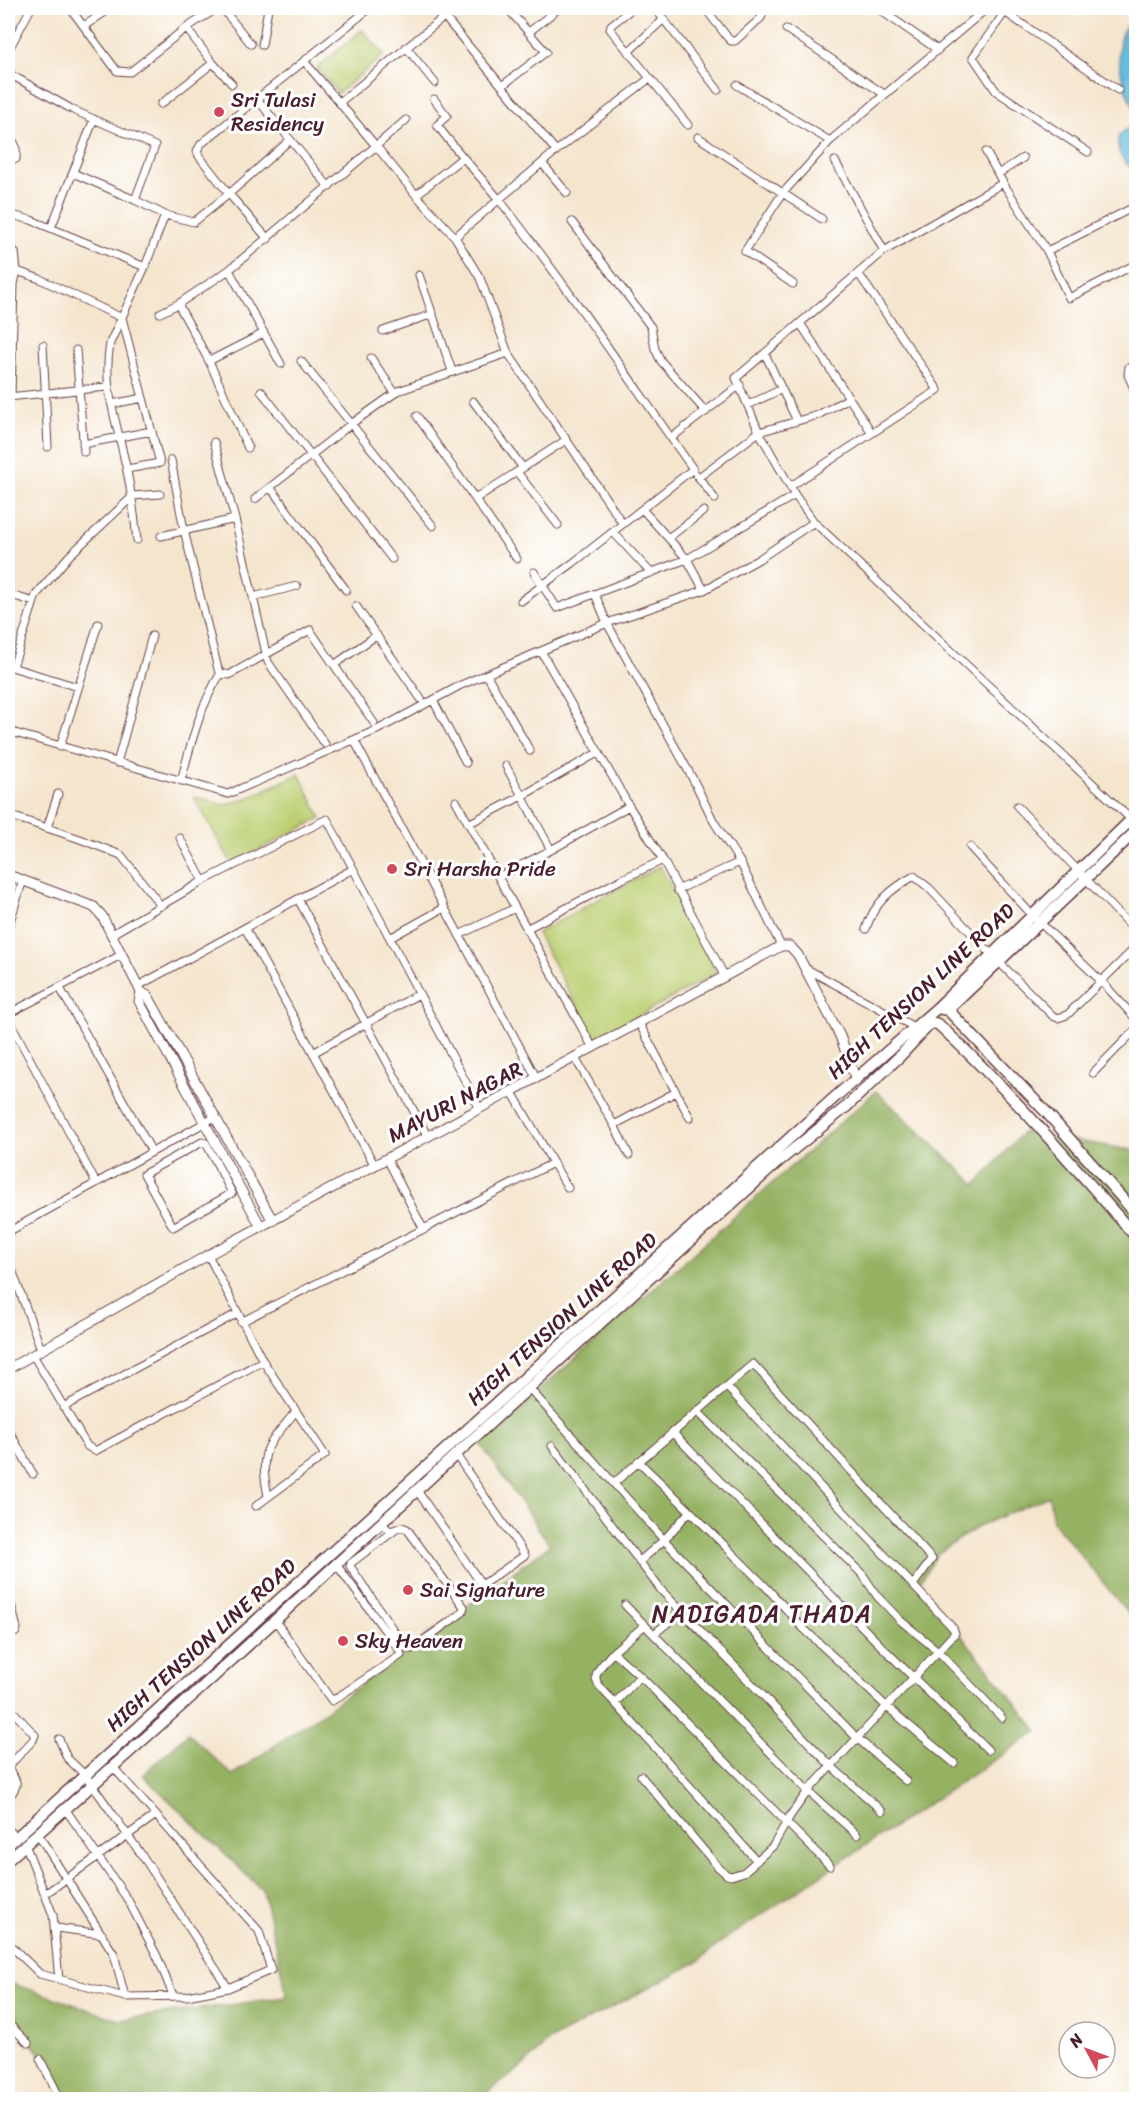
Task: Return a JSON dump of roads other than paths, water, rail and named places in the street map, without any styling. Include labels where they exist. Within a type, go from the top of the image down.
[{"type":"main road","name":"HIGH TENSION LINE ROAD","points":[[1037,919],[1078,871],[1131,836],[1135,820]]},
{"type":"main road","points":[[948,1010],[994,958],[1037,919],[1086,880],[1131,836]]},
{"type":"main road","name":"HIGH TENSION LINE ROAD","points":[[8,1860],[93,1786],[336,1564],[353,1556],[414,1486],[456,1455],[856,1080],[994,958]]},
{"type":"main road","points":[[937,1008],[948,1010],[1031,1096],[1137,1214]]},
{"type":"main road","name":"HIGH TENSION LINE ROAD","points":[[9,1840],[414,1486],[683,1242],[864,1090],[930,1024],[935,1023],[1020,1105],[1137,1237]]},
{"type":"street","points":[[70,8],[117,71],[130,72],[186,28],[220,8],[252,44]]},
{"type":"street","points":[[84,26],[111,8]]},
{"type":"street","points":[[262,45],[268,8]]},
{"type":"street","points":[[268,239],[199,156],[198,151],[201,144],[370,8]]},
{"type":"street","points":[[437,8],[556,151]]},
{"type":"street","points":[[340,102],[455,8]]},
{"type":"street","points":[[503,85],[546,52],[507,8]]},
{"type":"street","points":[[529,32],[559,8]]},
{"type":"street","points":[[633,8],[611,25],[610,29],[688,125]]},
{"type":"street","points":[[655,8],[718,90]]},
{"type":"street","points":[[705,8],[731,41],[735,41],[761,18],[762,13],[759,8]]},
{"type":"street","points":[[877,8],[938,50]]},
{"type":"street","points":[[793,284],[745,251],[782,194],[830,141],[987,8]]},
{"type":"street","points":[[8,51],[28,9]]},
{"type":"street","points":[[1088,152],[996,91],[973,57],[1002,10],[1118,90]]},
{"type":"street","points":[[628,52],[664,19]]},
{"type":"street","points":[[186,28],[232,84]]},
{"type":"street","points":[[786,29],[884,94]]},
{"type":"street","points":[[406,46],[435,83]]},
{"type":"street","points":[[304,62],[416,195],[455,237],[480,278],[508,353],[623,524]]},
{"type":"street","points":[[161,104],[213,63]]},
{"type":"street","points":[[8,73],[73,110],[155,146],[135,200]]},
{"type":"street","points":[[455,237],[556,151],[650,78]]},
{"type":"street","points":[[737,85],[830,141]]},
{"type":"street","points":[[257,99],[329,187]]},
{"type":"street","points":[[434,99],[447,116],[437,125],[462,158],[500,200],[563,284],[715,499]]},
{"type":"street","points":[[51,228],[94,119]]},
{"type":"street","points":[[160,313],[178,304],[229,270],[406,120]]},
{"type":"street","points":[[8,136],[14,141],[17,149],[16,159]]},
{"type":"street","points":[[698,137],[822,219]]},
{"type":"street","points":[[73,173],[165,215],[194,222],[290,140]]},
{"type":"street","points":[[986,152],[1047,251],[1069,298],[1137,264]]},
{"type":"street","points":[[416,195],[462,158]]},
{"type":"street","points":[[998,174],[1023,158]]},
{"type":"street","points":[[835,161],[884,251]]},
{"type":"street","points":[[542,163],[567,193]]},
{"type":"street","points":[[1004,183],[884,251],[736,378],[759,432],[795,495],[814,522],[1135,820]]},
{"type":"street","points":[[1047,251],[1137,206]]},
{"type":"street","points":[[8,214],[31,219],[145,267]]},
{"type":"street","points":[[137,540],[133,496],[107,387],[110,343],[145,267],[165,215]]},
{"type":"street","points":[[572,222],[651,327],[655,349],[661,361],[706,412]]},
{"type":"street","points":[[8,246],[15,252],[17,271],[11,284],[9,397],[107,387]]},
{"type":"street","points":[[229,270],[281,364]]},
{"type":"street","points":[[17,271],[122,318]]},
{"type":"street","points":[[790,486],[938,390],[858,273]]},
{"type":"street","points":[[419,275],[452,371]]},
{"type":"street","points":[[178,304],[209,361],[248,448]]},
{"type":"street","points":[[383,332],[433,314]]},
{"type":"street","points":[[122,318],[160,463],[127,469]]},
{"type":"street","points":[[800,323],[872,433]]},
{"type":"street","points":[[209,361],[264,333]]},
{"type":"street","points":[[43,345],[48,447]]},
{"type":"street","points":[[76,350],[83,448],[152,431]]},
{"type":"street","points":[[255,499],[310,455],[395,393],[508,353]]},
{"type":"street","points":[[765,354],[797,421]]},
{"type":"street","points":[[371,358],[395,393]]},
{"type":"street","points":[[301,361],[433,526]]},
{"type":"street","points":[[1129,367],[1128,375],[1137,393]]},
{"type":"street","points":[[671,438],[740,386]]},
{"type":"street","points":[[748,405],[782,389]]},
{"type":"street","points":[[261,391],[392,559]]},
{"type":"street","points":[[112,404],[143,398]]},
{"type":"street","points":[[699,477],[759,432],[818,415],[849,398]]},
{"type":"street","points":[[473,401],[558,525]]},
{"type":"street","points":[[417,416],[517,559]]},
{"type":"street","points":[[475,499],[566,440]]},
{"type":"street","points":[[214,442],[236,519],[266,654],[274,671],[325,744]]},
{"type":"street","points":[[171,460],[184,530],[218,669],[221,673],[230,675],[310,630],[374,723]]},
{"type":"street","points":[[8,469],[8,482]]},
{"type":"street","points":[[521,601],[693,469]]},
{"type":"street","points":[[270,487],[346,590]]},
{"type":"street","points":[[78,687],[10,667],[36,595],[69,556],[133,496],[160,494]]},
{"type":"street","points":[[534,572],[557,608],[687,560],[795,495]]},
{"type":"street","points":[[642,509],[687,560],[704,590]]},
{"type":"street","points":[[668,538],[704,511]]},
{"type":"street","points":[[161,536],[236,519]]},
{"type":"street","points":[[8,731],[228,794],[379,729],[461,685],[540,651],[607,623],[704,590],[759,559],[814,522]]},
{"type":"street","points":[[613,532],[651,573]]},
{"type":"street","points":[[253,597],[297,585]]},
{"type":"street","points":[[8,594],[34,602]]},
{"type":"street","points":[[595,594],[607,623],[714,822],[740,862],[781,946],[790,946],[795,949],[840,1036],[856,1080]]},
{"type":"street","points":[[356,606],[421,699]]},
{"type":"street","points":[[60,747],[98,624]]},
{"type":"street","points":[[334,665],[377,635]]},
{"type":"street","points":[[117,763],[152,636]]},
{"type":"street","points":[[540,651],[663,861],[725,977]]},
{"type":"street","points":[[181,781],[202,712],[210,691],[221,673]]},
{"type":"street","points":[[487,675],[530,751]]},
{"type":"street","points":[[433,700],[466,763]]},
{"type":"street","points":[[354,740],[537,1079]]},
{"type":"street","points":[[468,824],[599,752]]},
{"type":"street","points":[[506,766],[551,850]]},
{"type":"street","points":[[47,828],[58,794]]},
{"type":"street","points":[[456,801],[593,1048]]},
{"type":"street","points":[[498,877],[629,806]]},
{"type":"street","points":[[1017,806],[1137,932]]},
{"type":"street","points":[[8,815],[120,855],[161,906]]},
{"type":"street","points":[[112,934],[203,881],[327,819],[480,1109]]},
{"type":"street","points":[[180,838],[203,881]]},
{"type":"street","points":[[969,847],[1137,1019]]},
{"type":"street","points":[[526,929],[620,880],[663,861]]},
{"type":"street","points":[[678,890],[740,862]]},
{"type":"street","points":[[139,989],[353,869]]},
{"type":"street","points":[[8,875],[94,907],[112,934],[139,989],[148,996],[273,1221]]},
{"type":"street","points":[[866,929],[871,914],[880,900],[915,876],[994,958],[1053,1016],[1058,1018],[1067,1015],[1137,947]]},
{"type":"street","points":[[8,928],[23,880]]},
{"type":"street","points":[[298,899],[428,1137]]},
{"type":"street","points":[[390,938],[444,908]]},
{"type":"street","points":[[459,936],[514,908]]},
{"type":"street","points":[[245,928],[375,1166]]},
{"type":"street","name":"MAYURI NAGAR","points":[[8,1369],[208,1255],[781,946]]},
{"type":"street","points":[[96,1183],[8,1016],[121,955]]},
{"type":"street","points":[[805,968],[914,1027]]},
{"type":"street","points":[[60,987],[152,1152]]},
{"type":"street","points":[[139,989],[139,1001],[205,1123],[221,1161],[232,1190],[231,1195],[171,1227],[144,1174],[204,1141],[221,1161],[261,1227]]},
{"type":"street","points":[[313,1053],[419,994]]},
{"type":"street","points":[[639,1023],[690,1118]]},
{"type":"street","points":[[1093,1073],[1137,1029]]},
{"type":"street","points":[[575,1058],[629,1155]]},
{"type":"street","points":[[512,1092],[568,1188]]},
{"type":"street","points":[[614,1125],[676,1092]]},
{"type":"street","points":[[8,1232],[215,1117]]},
{"type":"street","points":[[221,1161],[235,1153]]},
{"type":"street","points":[[387,1159],[424,1230]]},
{"type":"street","points":[[242,1322],[553,1162]]},
{"type":"street","points":[[208,1255],[263,1361],[325,1455],[256,1506]]},
{"type":"street","points":[[8,1259],[37,1352],[63,1407],[87,1446],[94,1451],[263,1361]]},
{"type":"street","points":[[63,1407],[238,1313]]},
{"type":"street","points":[[614,1483],[753,1364],[932,1559],[913,1585]]},
{"type":"street","points":[[641,1776],[718,1867],[727,1875],[737,1876],[773,1846],[808,1791],[856,1737],[952,1637],[954,1630],[727,1387]]},
{"type":"street","points":[[529,1388],[664,1540],[856,1737],[906,1781]]},
{"type":"street","points":[[268,1496],[264,1473],[265,1452],[296,1411]]},
{"type":"street","points":[[698,1412],[863,1575],[877,1596],[901,1621],[938,1651],[1002,1718]]},
{"type":"street","points":[[8,1429],[33,1474]]},
{"type":"street","points":[[672,1432],[988,1750]]},
{"type":"street","points":[[552,1446],[661,1590],[831,1766],[882,1811]]},
{"type":"street","points":[[414,1486],[482,1584],[525,1555],[456,1455]]},
{"type":"street","points":[[638,1461],[768,1589],[802,1627],[886,1706],[954,1763]]},
{"type":"street","points":[[639,1562],[664,1540],[690,1511]]},
{"type":"street","points":[[381,1523],[388,1530],[394,1531]]},
{"type":"street","points":[[402,1527],[407,1529],[463,1605],[462,1613],[414,1647],[406,1648],[350,1568],[353,1556],[394,1531],[402,1527]]},
{"type":"street","points":[[275,1620],[332,1701],[400,1655],[400,1651],[336,1564]]},
{"type":"street","points":[[8,1593],[17,1628],[8,1636]]},
{"type":"street","points":[[625,1605],[808,1791],[856,1835]]},
{"type":"street","points":[[654,1634],[681,1612]]},
{"type":"street","points":[[645,1625],[613,1652],[598,1671],[595,1677],[596,1683],[757,1861]]},
{"type":"street","points":[[613,1652],[640,1676],[830,1866]]},
{"type":"street","points":[[615,1703],[619,1695],[640,1676]]},
{"type":"street","points":[[8,1706],[35,1735],[8,1768],[17,1780],[15,1790],[8,1798]]},
{"type":"street","points":[[59,1739],[67,1758],[93,1786],[228,1988]]},
{"type":"street","points":[[8,1943],[40,1974],[125,1997],[187,1996],[228,1988],[271,1970],[260,1931],[113,1767]]},
{"type":"street","points":[[66,1810],[128,1900],[174,1995]]},
{"type":"street","points":[[45,1894],[156,1815]]},
{"type":"street","points":[[38,1834],[114,1954],[125,1997]]},
{"type":"street","points":[[25,1844],[53,1915],[59,1980]]},
{"type":"street","points":[[56,1928],[102,1934]]},
{"type":"street","points":[[8,2023],[28,2043]]},
{"type":"street","points":[[40,2059],[61,2100]]},
{"type":"water","points":[[1136,19],[1136,109],[1123,81],[1119,46],[1126,27]]},
{"type":"water","points":[[1136,117],[1136,174],[1119,152],[1118,141],[1119,135],[1135,124]]},
{"type":"place","name":"Sri Tulasi Residency","points":[[219,112]]},
{"type":"place","name":"Sri Harsha Pride","points":[[392,869]]},
{"type":"place","name":"Sai Signature","points":[[408,1590]]},
{"type":"place","name":"Sky Heaven","points":[[343,1641]]},
{"type":"district","name":"NADIGADA THADA","points":[[762,1614]]}]
